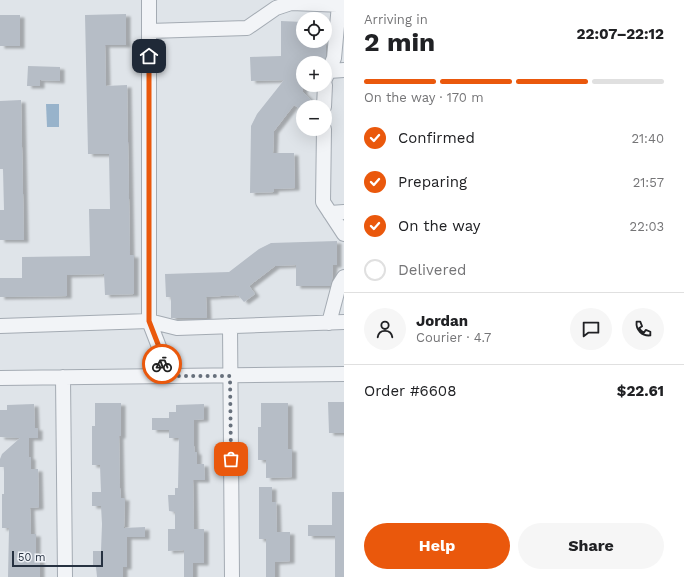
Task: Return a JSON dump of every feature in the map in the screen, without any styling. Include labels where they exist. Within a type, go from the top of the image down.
[{"type":"street","points":[[149,0],[149,321],[161,352],[162,376]]},
{"type":"street","points":[[149,31],[247,28],[276,8],[291,4],[341,3],[334,58],[332,63]]},
{"type":"street","points":[[332,74],[344,70]]},
{"type":"street","points":[[324,136],[323,202],[344,234]]},
{"type":"street","points":[[330,212],[344,212]]},
{"type":"street","points":[[330,323],[339,285],[344,277]]},
{"type":"street","points":[[0,326],[149,321],[177,328],[344,322]]},
{"type":"street","points":[[230,326],[232,577]]},
{"type":"street","points":[[0,378],[344,374]]},
{"type":"street","points":[[63,377],[66,577]]},
{"type":"water","points":[[46,104],[59,104],[59,127],[47,127]]},
{"type":"building","points":[[126,14],[126,45],[105,45],[106,86],[127,85],[130,255],[134,255],[134,294],[105,295],[104,274],[67,275],[67,296],[0,297],[0,278],[22,278],[22,257],[90,256],[89,209],[110,209],[109,154],[88,154],[85,15]]},
{"type":"building","points":[[0,15],[20,15],[20,46],[0,46]]},
{"type":"building","points":[[281,21],[296,22],[296,48],[326,48],[326,56],[296,56],[296,92],[303,92],[311,100],[296,100],[296,106],[294,105],[274,131],[273,153],[294,153],[295,188],[274,189],[274,192],[250,193],[251,126],[257,114],[284,80],[251,81],[250,57],[281,56]]},
{"type":"building","points":[[28,66],[60,67],[60,81],[40,80],[40,86],[27,86]]},
{"type":"building","points":[[21,100],[24,240],[0,240],[0,210],[4,210],[3,169],[0,169],[0,101]]},
{"type":"building","points":[[337,241],[337,265],[333,265],[330,286],[296,286],[296,265],[275,266],[249,286],[255,294],[244,302],[239,296],[236,295],[206,297],[207,318],[171,318],[171,297],[166,297],[165,274],[229,272],[259,249],[271,243]]},
{"type":"building","points":[[328,402],[344,402],[344,433],[329,433]]},
{"type":"building","points":[[95,403],[121,403],[121,436],[119,436],[120,488],[121,498],[125,498],[124,528],[145,527],[145,537],[127,537],[127,567],[123,567],[123,577],[97,577],[96,567],[93,567],[93,551],[101,551],[102,524],[101,506],[92,506],[92,492],[101,492],[100,465],[92,465],[92,426],[95,426]]},
{"type":"building","points":[[261,403],[288,403],[288,449],[292,449],[292,477],[266,478],[266,460],[258,460],[258,427],[261,427]]},
{"type":"building","points":[[34,404],[35,428],[38,428],[38,438],[29,438],[29,457],[31,457],[31,469],[38,469],[39,507],[30,508],[31,534],[36,534],[36,558],[40,558],[40,577],[8,577],[9,528],[2,528],[4,467],[0,467],[0,459],[2,454],[20,438],[0,437],[0,410],[7,410],[7,405]]},
{"type":"building","points":[[204,404],[204,419],[194,420],[194,446],[195,452],[197,452],[197,464],[204,464],[205,480],[193,480],[194,529],[204,529],[204,563],[193,563],[193,577],[184,577],[184,550],[168,551],[168,529],[175,529],[175,512],[169,511],[168,495],[175,495],[175,488],[178,488],[179,438],[169,438],[169,430],[152,430],[152,418],[169,418],[169,412],[176,412],[176,405]]},
{"type":"building","points":[[259,487],[272,487],[272,502],[276,502],[277,532],[290,532],[290,561],[275,562],[275,577],[266,577],[266,539],[259,539]]},
{"type":"building","points":[[332,492],[344,492],[344,577],[335,577],[335,536],[308,536],[308,525],[332,525]]},
{"type":"way so far","points":[[162,364],[162,376],[230,376],[231,459]]},
{"type":"route","points":[[149,56],[149,321],[161,352],[162,364]]}]
